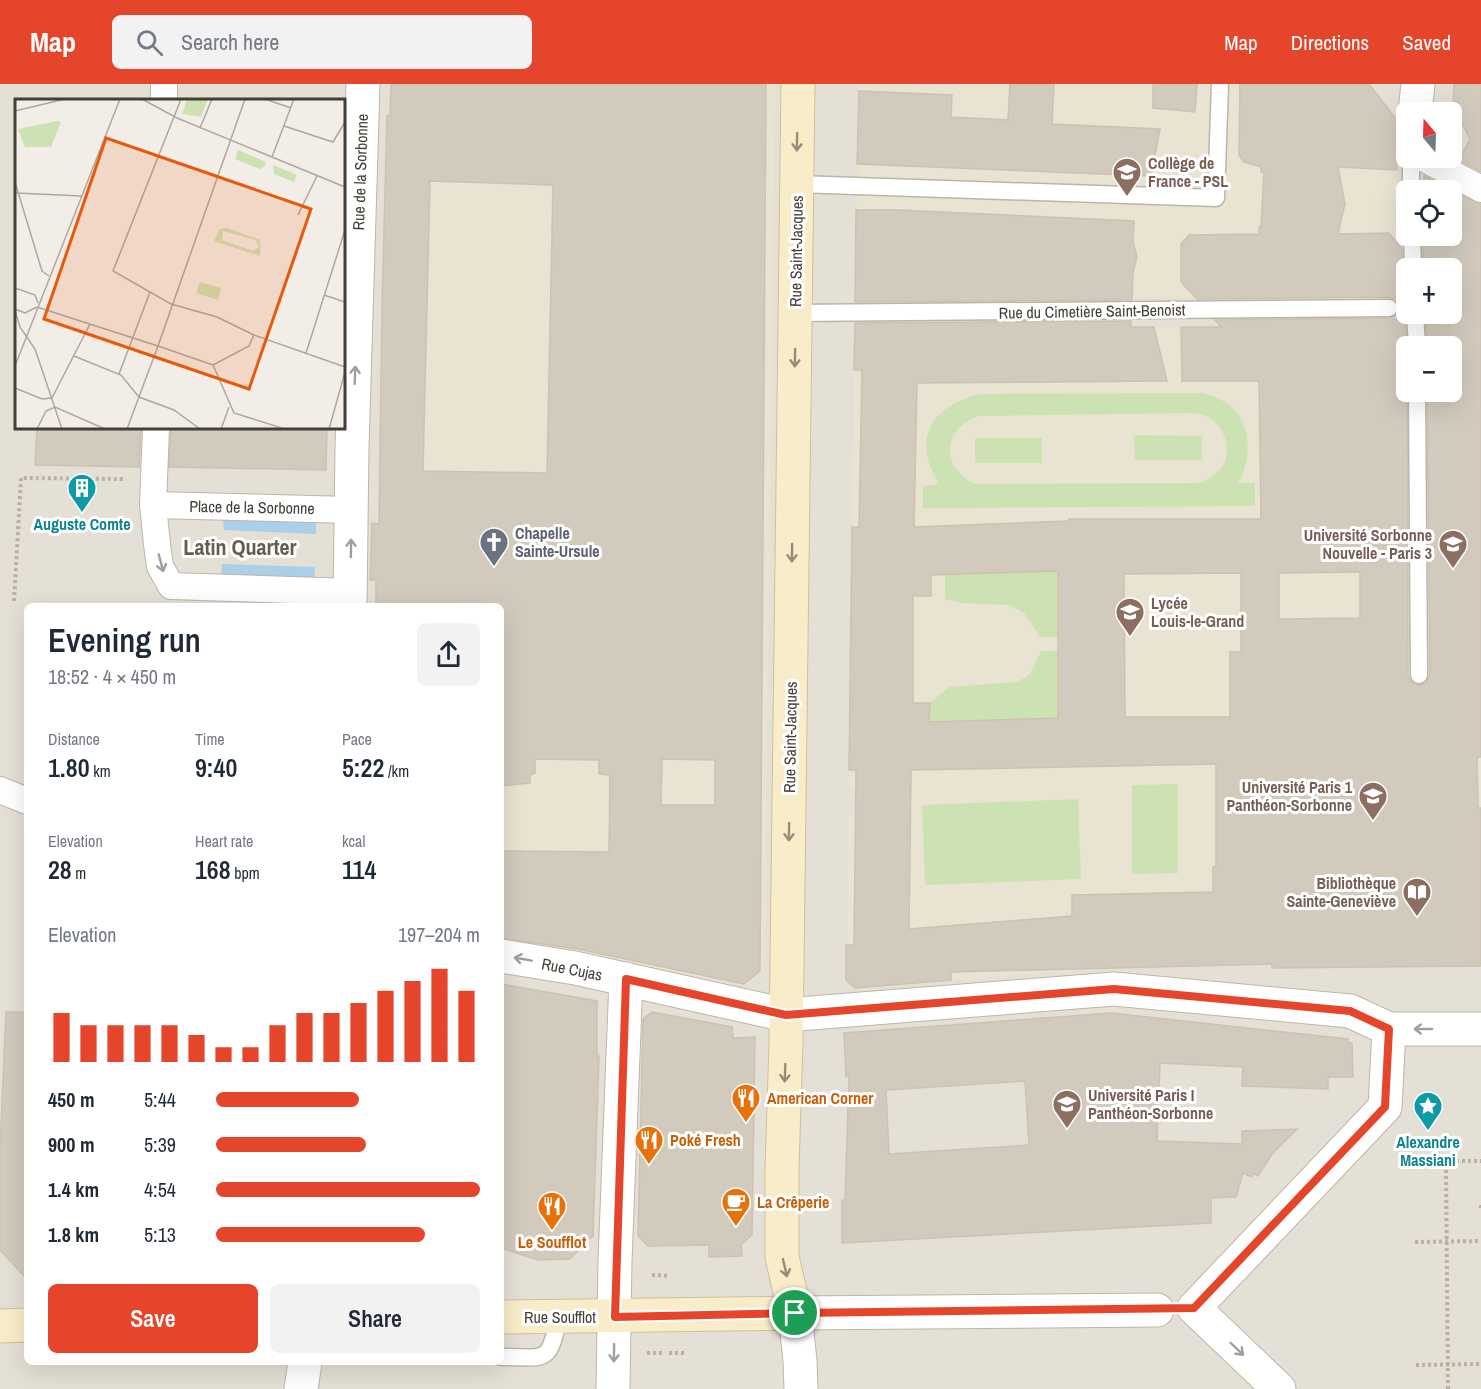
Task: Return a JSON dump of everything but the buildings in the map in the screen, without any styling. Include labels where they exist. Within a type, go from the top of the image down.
[{"type":"main road","name":"Rue Saint-Jacques","points":[[795,1313],[782,1257],[782,1168],[798,84]]},
{"type":"main road","name":"Rue Soufflot","points":[[504,1317],[795,1313]]},
{"type":"main road","points":[[0,1326],[24,1325]]},
{"type":"street","name":"Rue de la Sorbonne","points":[[351,510],[363,84]]},
{"type":"street","points":[[1442,168],[1481,189]]},
{"type":"street","points":[[156,429],[144,473],[153,505],[160,566],[171,586],[351,599],[351,510]]},
{"type":"street","name":"Place de la Sorbonne","points":[[153,505],[351,510]]},
{"type":"street","points":[[0,790],[24,800]]},
{"type":"street","name":"Rue Cujas","points":[[504,957],[626,979],[786,1015],[1114,989],[1350,1011],[1389,1029]]},
{"type":"street","points":[[613,1389],[626,979]]},
{"type":"street","points":[[1279,1389],[1194,1308],[1385,1107],[1389,1029],[1481,1029]]},
{"type":"street","name":"Rue Soufflot","points":[[795,1313],[1194,1308]]},
{"type":"street","name":"Rue Saint-Jacques","points":[[795,1313],[801,1361],[801,1389]]},
{"type":"street","points":[[301,1389],[305,1365]]},
{"type":"lane","points":[[797,184],[1216,198],[1220,84]]},
{"type":"lane","name":"Rue du Cimetière Saint-Benoist","points":[[795,313],[1389,308]]},
{"type":"lane","points":[[1418,402],[1419,675]]},
{"type":"lane","points":[[504,1357],[539,1357],[547,1354],[552,1346],[559,1318]]},
{"type":"path","points":[[14,601],[21,478],[144,473]]},
{"type":"path","points":[[1448,1389],[1446,1169],[1452,1161],[1481,1161]]},
{"type":"path","points":[[1415,1242],[1481,1241]]},
{"type":"path","points":[[652,1275],[670,1276]]},
{"type":"path","points":[[647,1353],[686,1353]]},
{"type":"path","points":[[1416,1365],[1481,1364]]},
{"type":"shaded area","points":[[0,84],[1481,84],[1481,1389],[0,1389]]},
{"type":"shaded area","points":[[391,84],[775,84],[764,970],[760,975],[756,974],[744,984],[504,939],[504,603],[486,603],[370,580],[379,503],[387,116],[390,116]]},
{"type":"shaded area","name":"Collège de France - PSL","points":[[859,84],[1369,84],[1396,119],[1396,298],[1363,295],[855,302]]},
{"type":"shaded area","name":"Lycée Louis-le-Grand","points":[[1399,324],[1409,325],[1409,336],[1396,336],[1396,402],[1409,402],[1410,658],[1400,666],[1385,687],[1433,687],[1433,600],[1425,600],[1427,546],[1425,402],[1481,400],[1481,966],[1271,968],[1270,964],[1103,968],[855,988],[846,980],[849,816],[855,815],[856,787],[849,786],[855,329],[1397,326]]},
{"type":"green space","points":[[1201,393],[1214,397],[1230,406],[1244,425],[1248,448],[1238,483],[1255,483],[1255,506],[923,508],[923,486],[939,484],[931,468],[927,452],[927,439],[931,426],[938,415],[949,406],[981,394]],"holes":[[[1193,413],[1204,415],[1217,424],[1225,437],[1227,452],[1226,459],[1216,474],[1201,483],[975,484],[964,477],[951,459],[952,439],[957,430],[978,416]]]},
{"type":"green space","points":[[1134,435],[1202,436],[1202,460],[1135,460]]},
{"type":"green space","points":[[975,438],[1042,438],[1042,463],[975,463]]},
{"type":"green space","points":[[1058,571],[1058,637],[1040,637],[1024,613],[1010,605],[961,603],[945,599],[945,575]]},
{"type":"green space","points":[[1041,651],[1058,651],[1058,718],[930,722],[930,703],[949,687],[1018,682],[1030,674]]},
{"type":"green space","points":[[1178,784],[1178,873],[1132,874],[1132,785]]},
{"type":"green space","points":[[1078,799],[1081,879],[925,885],[922,805]]},
{"type":"water","points":[[223,519],[316,522],[316,534],[224,530]]},
{"type":"water","points":[[222,564],[315,567],[314,578],[221,576]]},
{"type":"place","name":"Collège de France - PSL","points":[[1127,198]]},
{"type":"place","name":"Auguste Comte","points":[[82,514]]},
{"type":"place","name":"Chapelle Sainte-Ursule","points":[[494,568]]},
{"type":"place","name":"Université Sorbonne Nouvelle - Paris 3","points":[[1453,570]]},
{"type":"place","name":"Lycée Louis-le-Grand","points":[[1130,638]]},
{"type":"place","name":"Université Paris 1 Panthéon-Sorbonne","points":[[1373,822]]},
{"type":"place","name":"Bibliothèque Sainte-Geneviève","points":[[1417,918]]},
{"type":"place","name":"American Corner","points":[[746,1124]]},
{"type":"place","name":"Université Paris I Panthéon-Sorbonne","points":[[1067,1130]]},
{"type":"place","name":"Alexandre Massiani","points":[[1428,1132]]},
{"type":"place","name":"Poké Fresh","points":[[649,1166]]},
{"type":"place","name":"La Crêperie","points":[[736,1228]]},
{"type":"place","name":"Le Soufflot","points":[[552,1232]]},
{"type":"district","name":"Latin Quarter","points":[[240,547]]},
{"type":"route","points":[[626,979],[786,1015],[1114,989],[1350,1011],[1389,1029],[1385,1107],[1194,1308],[795,1313],[615,1317],[615,1261],[626,979]]}]
